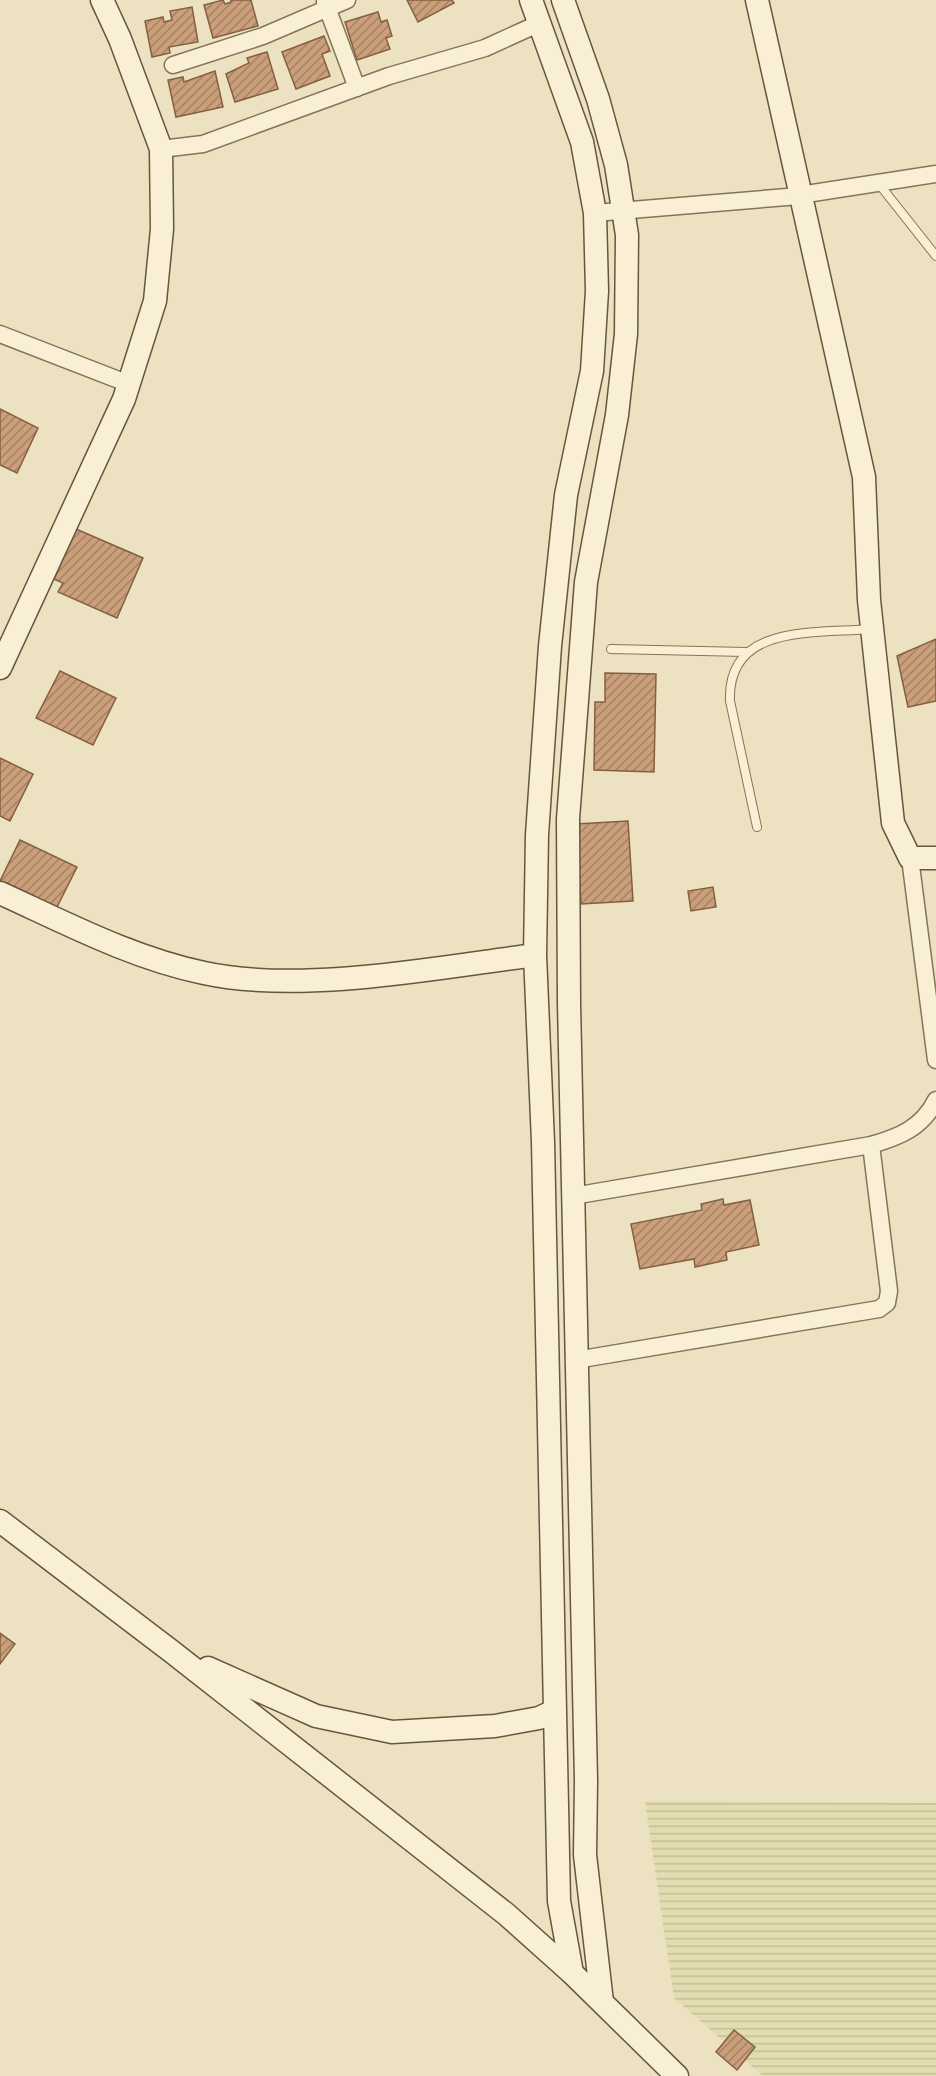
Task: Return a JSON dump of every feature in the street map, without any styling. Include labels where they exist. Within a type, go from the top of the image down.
[{"type":"main road","points":[[0,668],[8,634],[129,384],[155,301],[162,230],[161,149],[120,39],[102,0]]},
{"type":"main road","points":[[531,0],[582,142],[595,213],[597,291],[592,371],[566,495],[550,646],[537,835],[535,955],[543,1142],[559,1901],[572,1973]]},
{"type":"main road","points":[[564,0],[598,99],[616,165],[627,235],[626,333],[617,415],[586,582],[568,819],[576,1360],[586,1781],[585,1855],[602,2002]]},
{"type":"main road","points":[[758,0],[864,477],[872,629],[894,823],[910,858],[936,858]]},
{"type":"main road","points":[[0,893],[151,959],[238,979],[356,977],[535,955]]},
{"type":"main road","points":[[0,1521],[171,1651],[506,1914],[572,1973],[677,2076]]},
{"type":"main road","points":[[171,1651],[316,1716],[392,1732],[495,1726],[539,1718],[554,1711]]},
{"type":"street","points":[[173,64],[263,36],[326,5],[347,0]]},
{"type":"street","points":[[326,5],[357,88]]},
{"type":"street","points":[[161,149],[203,144],[357,88],[485,48],[540,23]]},
{"type":"street","points":[[595,213],[803,195],[936,174]]},
{"type":"street","points":[[0,334],[129,384]]},
{"type":"street","points":[[910,858],[936,1060]]},
{"type":"street","points":[[573,1196],[871,1145],[899,1137],[918,1125],[928,1116],[936,1100]]},
{"type":"street","points":[[576,1360],[879,1309],[887,1303],[889,1292],[871,1145]]},
{"type":"lane","points":[[879,183],[936,256]]},
{"type":"lane","points":[[611,649],[746,652],[781,637],[872,629]]},
{"type":"lane","points":[[746,652],[735,665],[729,682],[730,701],[757,827]]},
{"type":"shaded area","points":[[645,1801],[936,1803],[936,2076],[763,2076],[674,1998]]},
{"type":"building","points":[[223,0],[225,4],[231,0],[251,0],[258,26],[213,38],[204,5]]},
{"type":"building","points":[[407,0],[452,0],[454,3],[418,22]]},
{"type":"building","points":[[192,7],[198,42],[169,47],[170,53],[152,57],[145,21],[163,17],[164,22],[172,20],[170,11]]},
{"type":"building","points":[[378,12],[381,22],[387,20],[392,36],[386,38],[390,49],[357,60],[345,22]]},
{"type":"building","points":[[324,36],[330,51],[322,54],[330,76],[296,89],[282,52]]},
{"type":"building","points":[[267,52],[278,89],[235,102],[226,74],[249,63],[247,58]]},
{"type":"building","points":[[215,71],[223,107],[176,117],[168,80],[183,77],[184,82]]},
{"type":"building","points":[[0,409],[38,428],[17,473],[0,465]]},
{"type":"building","points":[[76,529],[143,558],[117,618],[58,592],[63,583],[54,579]]},
{"type":"building","points":[[936,639],[936,701],[908,707],[897,656]]},
{"type":"building","points":[[60,671],[116,698],[93,745],[36,718]]},
{"type":"building","points":[[605,673],[656,674],[654,772],[594,770],[595,702],[605,702]]},
{"type":"building","points":[[0,758],[33,774],[10,821],[0,816]]},
{"type":"building","points":[[628,821],[633,901],[581,904],[576,824]]},
{"type":"building","points":[[20,840],[77,867],[53,915],[0,889],[0,881]]},
{"type":"building","points":[[713,887],[716,907],[691,911],[688,891]]},
{"type":"building","points":[[723,1199],[724,1205],[750,1200],[759,1245],[726,1252],[727,1260],[695,1267],[694,1259],[640,1269],[631,1224],[702,1210],[701,1204]]},
{"type":"building","points":[[0,1633],[15,1644],[0,1664]]},
{"type":"building","points":[[734,2030],[755,2047],[737,2070],[716,2052]]}]
